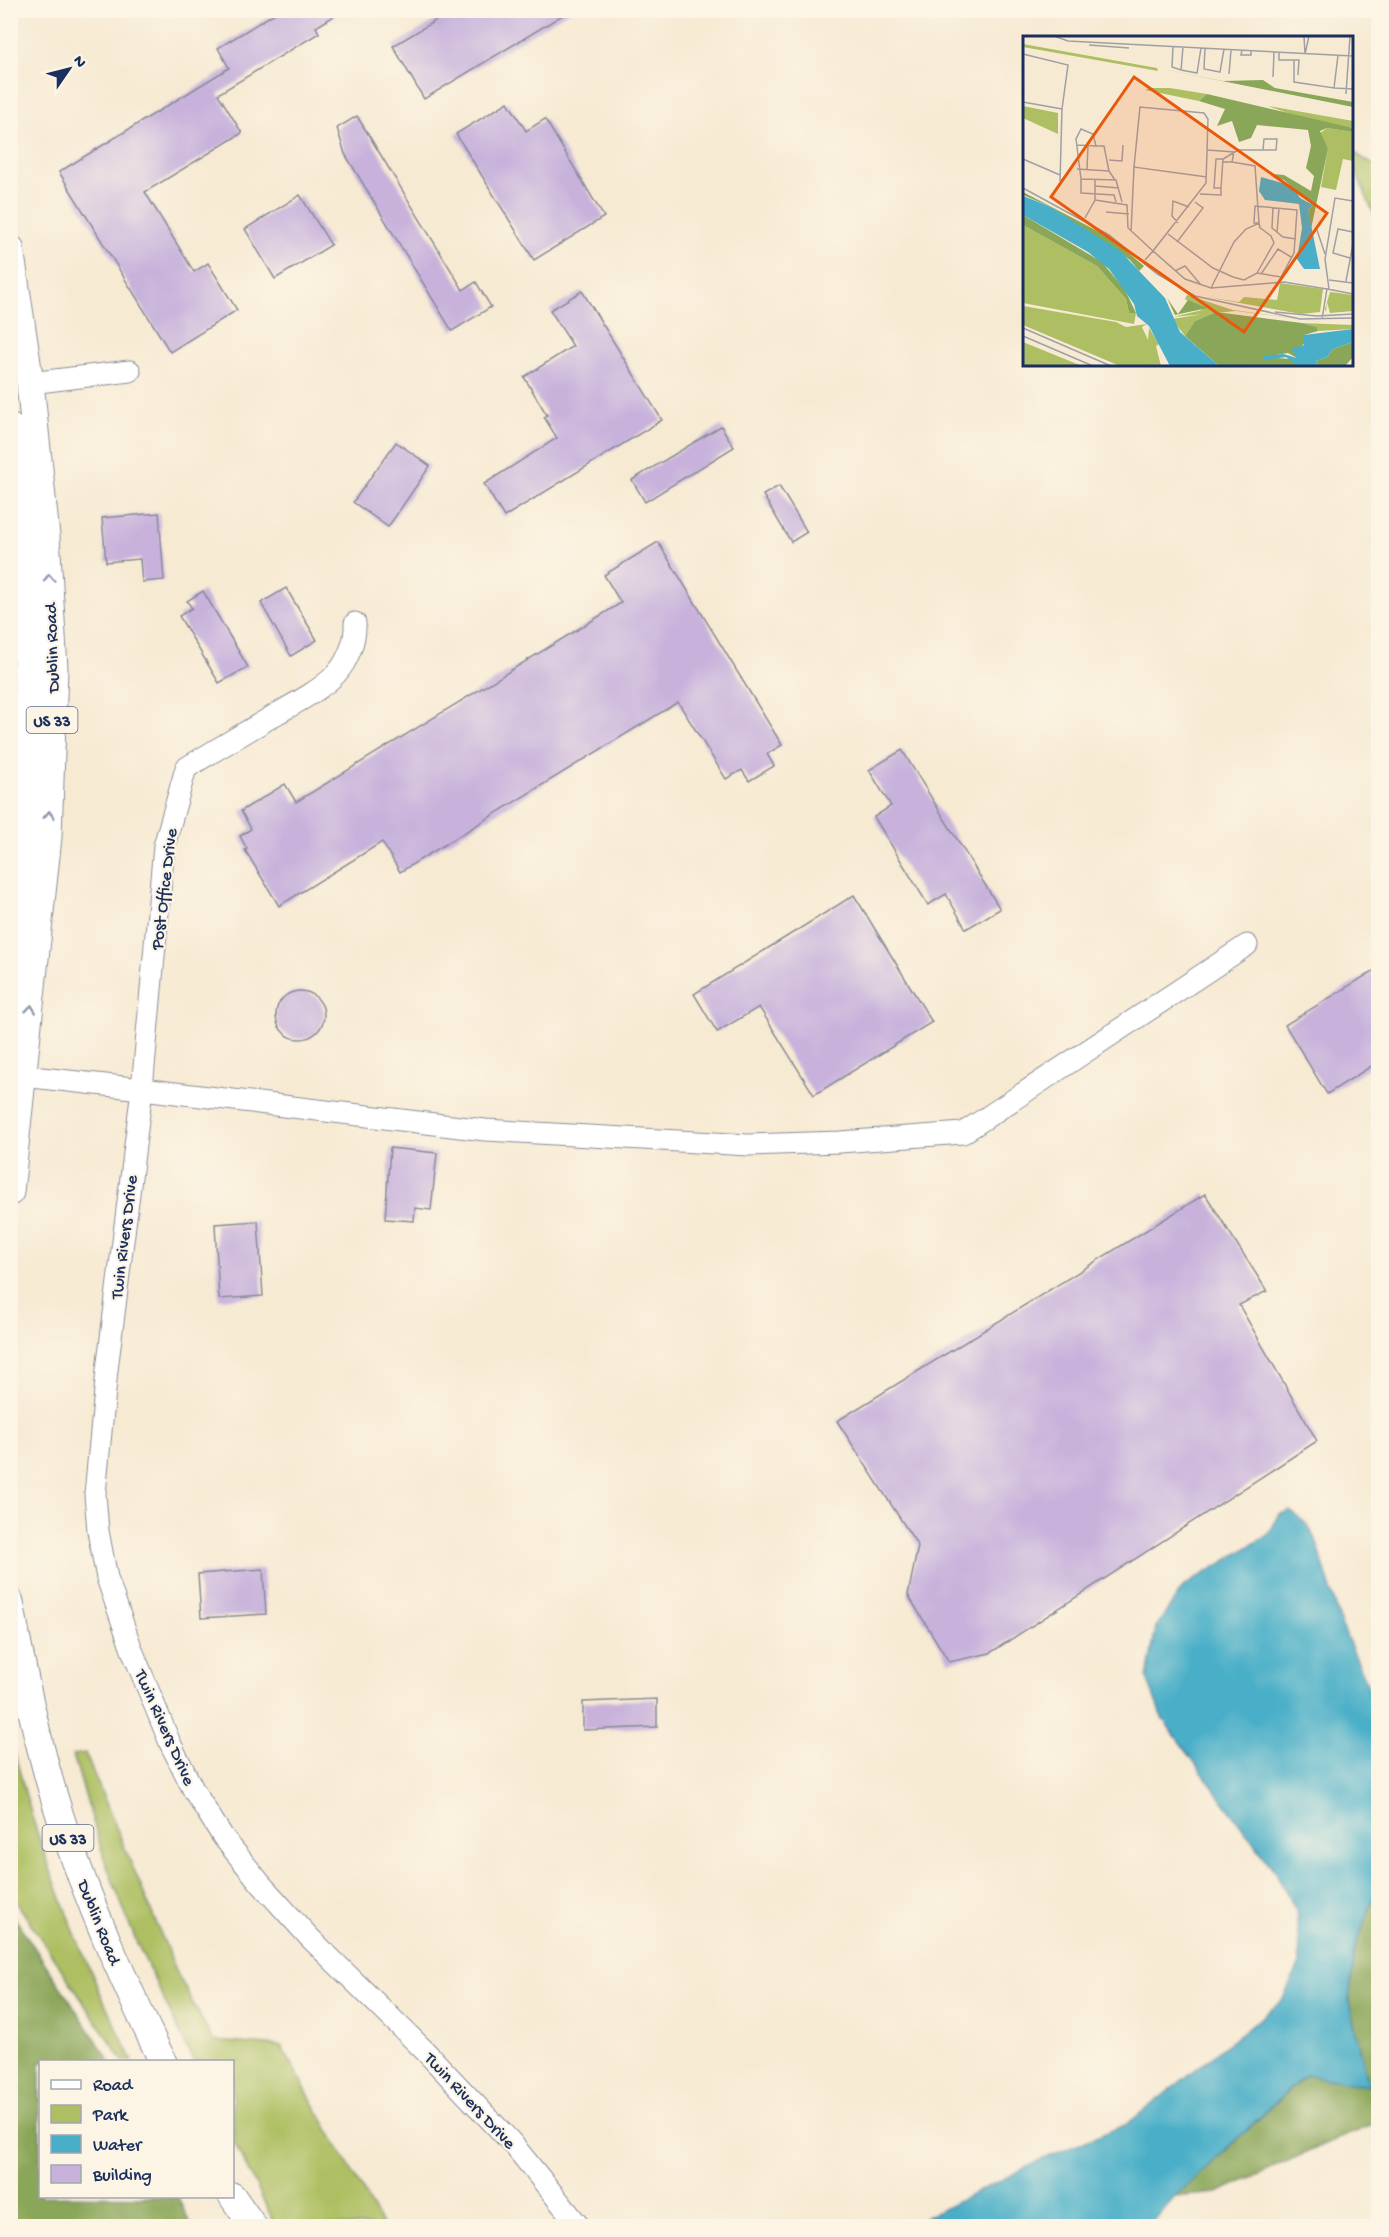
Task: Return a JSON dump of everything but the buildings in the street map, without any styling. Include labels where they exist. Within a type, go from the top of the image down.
[{"type":"main road","name":"Dublin Road","points":[[10,248],[30,384],[46,536],[54,669],[48,837],[10,1192]]},
{"type":"main road","name":"Dublin Road","points":[[10,427],[21,518],[28,658],[27,794],[19,895],[10,969]]},
{"type":"main road","name":"Dublin Road","points":[[10,1602],[21,1663],[60,1819],[92,1904],[126,1984],[163,2060]]},
{"type":"main road","points":[[227,2198],[237,2226]]},
{"type":"main road","points":[[233,2198],[253,2226]]},
{"type":"street","points":[[30,384],[130,371]]},
{"type":"street","name":"Post Office Drive","points":[[142,1089],[164,846],[186,768],[297,702],[335,676],[351,648],[355,623]]},
{"type":"street","points":[[23,1076],[485,1130],[749,1145],[840,1142],[963,1133],[1247,945]]},
{"type":"street","name":"Twin Rivers Drive","points":[[142,1089],[106,1370],[95,1494],[98,1531],[107,1578],[132,1650],[170,1743],[194,1791],[223,1837],[261,1884],[309,1937],[425,2051],[512,2143],[579,2226]]},
{"type":"green space","points":[[1353,152],[1378,168],[1378,224],[1353,164]]},
{"type":"green space","points":[[11,644],[15,751],[11,815]]},
{"type":"green space","points":[[11,1740],[33,1820],[62,1901],[95,1982],[133,2060],[122,2060],[11,1894]]},
{"type":"green space","points":[[85,1753],[178,1975],[213,2041],[281,2046],[383,2226],[276,2226],[234,2142],[234,2060],[193,2060],[136,1941],[106,1864],[73,1755]]},
{"type":"green space","points":[[1378,1887],[1378,2123],[1217,2193],[1175,2197],[1306,2075],[1369,2086],[1349,2002],[1355,1947]]},
{"type":"green space","points":[[10,1911],[109,2060],[39,2060],[39,2198],[178,2198],[191,2226],[11,2226]]},
{"type":"water","points":[[1290,1511],[1308,1525],[1318,1546],[1341,1624],[1378,1708],[1378,1887],[1355,1947],[1349,2002],[1369,2086],[1305,2075],[1175,2197],[1149,2226],[909,2226],[1039,2161],[1127,2124],[1282,2001],[1300,1964],[1296,1910],[1274,1870],[1162,1718],[1147,1678],[1156,1627],[1184,1586],[1268,1535],[1280,1514]]}]
